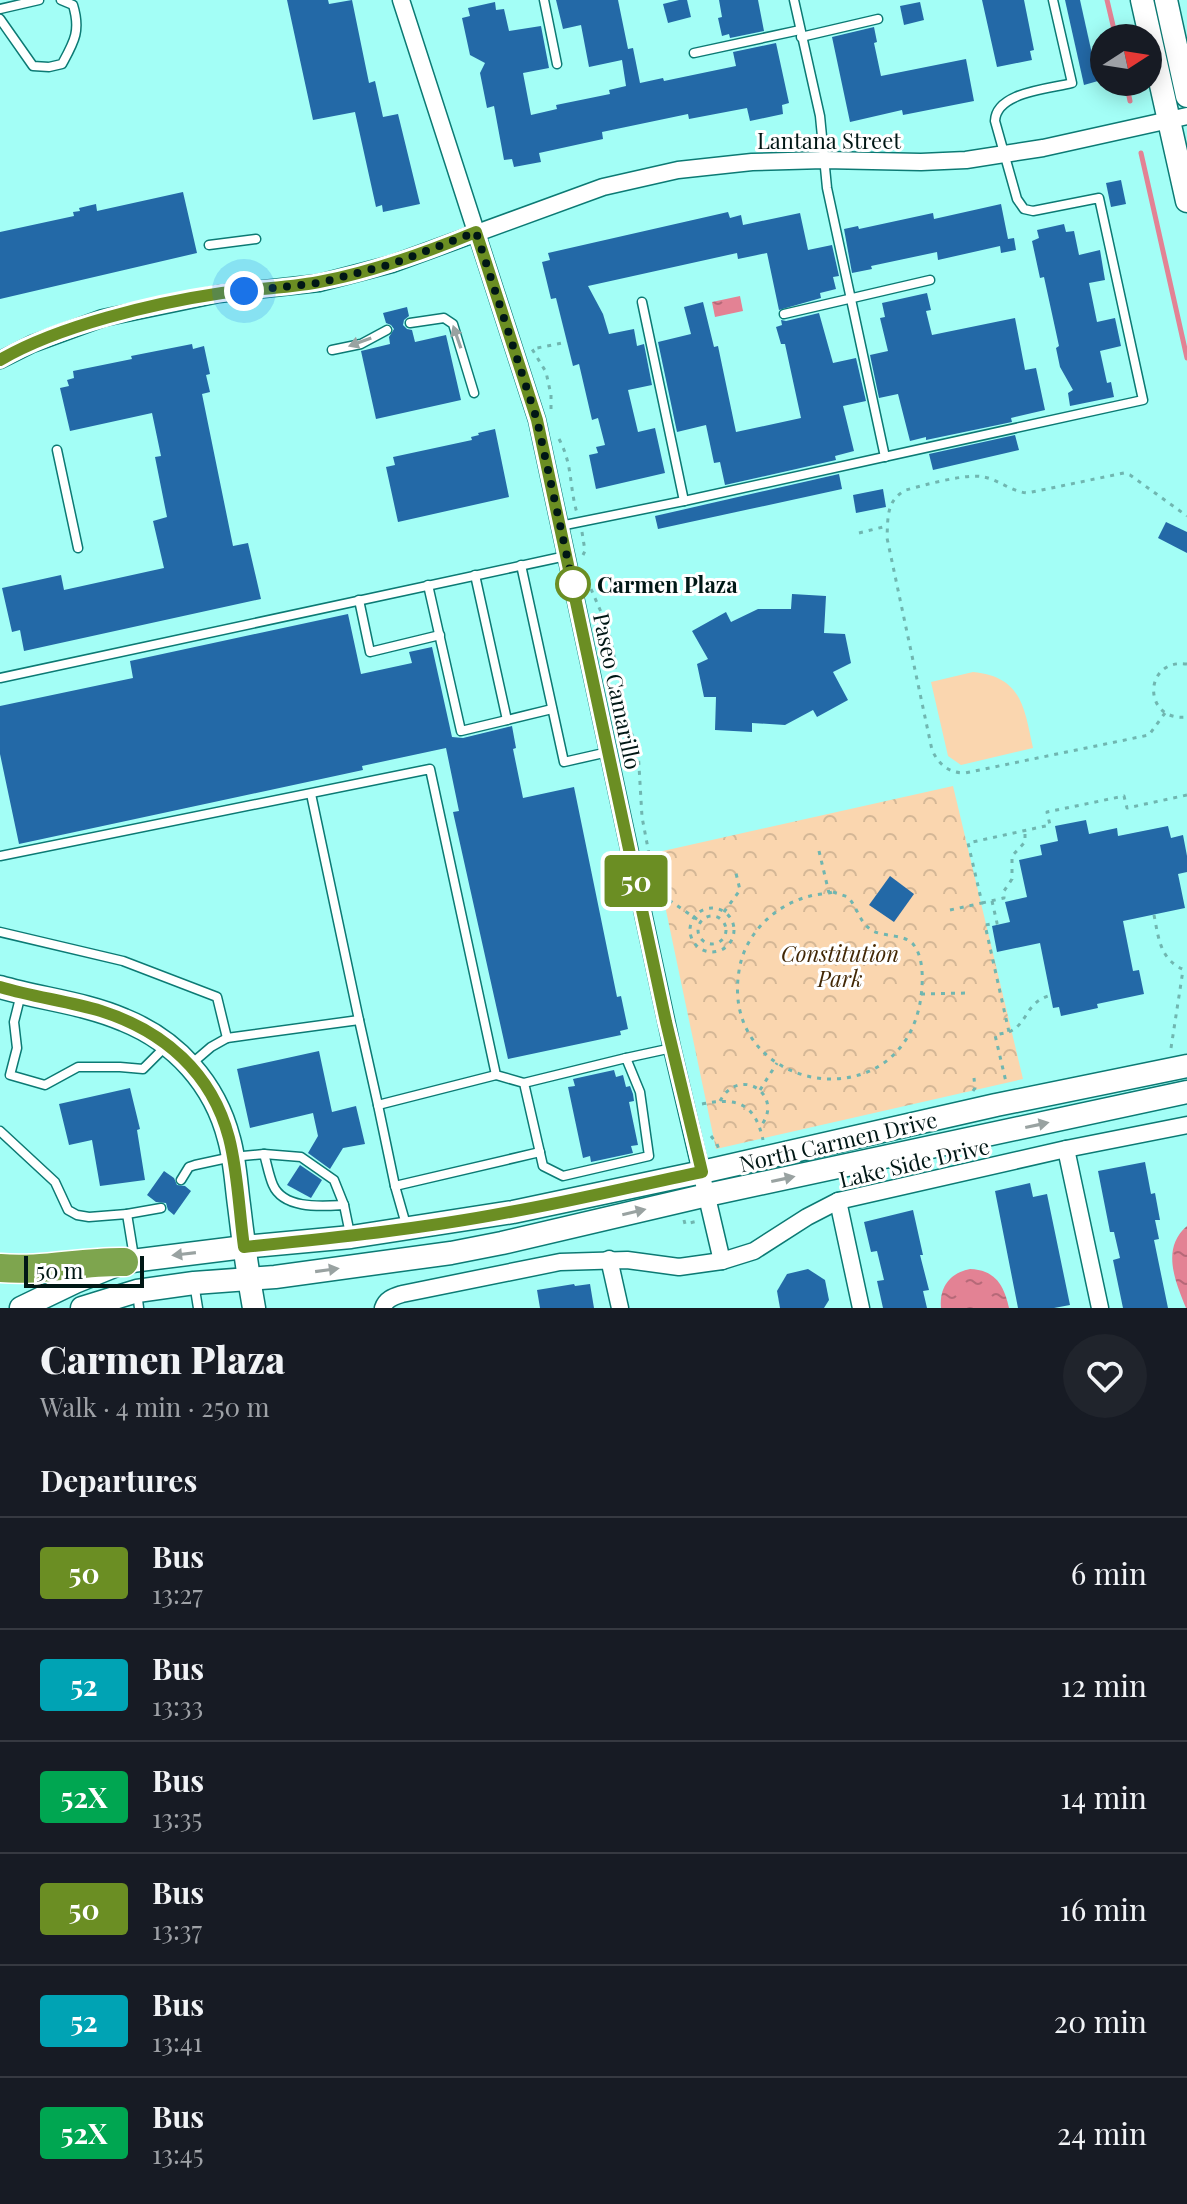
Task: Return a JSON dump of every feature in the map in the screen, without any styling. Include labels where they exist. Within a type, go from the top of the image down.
[{"type":"highway","points":[[0,1268],[95,1261],[129,1262]]},
{"type":"main road","points":[[1142,0],[1178,118],[1187,201]]},
{"type":"main road","points":[[1166,0],[1187,96]]},
{"type":"main road","points":[[10,990],[98,1010],[139,1026],[168,1044],[208,1089],[218,1106],[230,1141],[254,1308]]},
{"type":"main road","name":"North Carmen Drive","points":[[82,1308],[138,1300],[194,1283],[275,1277],[502,1243],[704,1184],[996,1105],[1187,1066]]},
{"type":"main road","name":"North Carmen Drive","points":[[21,1308],[75,1282],[129,1262],[351,1237],[704,1184],[1187,1092]]},
{"type":"street","name":"Paseo Camarillo","points":[[401,0],[537,420],[560,526],[574,556],[608,752],[722,1261]]},
{"type":"street","name":"Lantana Street","points":[[0,360],[32,344],[103,318],[219,294],[319,283],[392,264],[603,187],[678,170],[740,163],[824,160],[921,162],[1005,154],[1178,118]]},
{"type":"street","name":"Lake Side Drive","points":[[374,1308],[383,1308],[385,1302],[402,1294],[560,1262],[609,1259],[679,1267],[722,1261],[754,1251],[838,1201],[1187,1125]]},
{"type":"street","points":[[1066,1149],[1100,1308]]},
{"type":"street","points":[[838,1201],[861,1308]]},
{"type":"street","points":[[609,1259],[620,1308]]},
{"type":"lane","points":[[0,9],[39,0]]},
{"type":"lane","points":[[0,19],[33,66],[62,64],[75,39],[78,20],[73,5],[61,0]]},
{"type":"lane","points":[[544,0],[557,64]]},
{"type":"lane","points":[[794,0],[820,116],[827,188],[885,457]]},
{"type":"lane","points":[[560,526],[1143,400],[1099,198],[1033,211],[1024,209],[1017,199],[995,121],[1000,106],[1009,99],[1072,83],[1053,0]]},
{"type":"lane","points":[[694,53],[878,19]]},
{"type":"lane","points":[[209,245],[256,239]]},
{"type":"lane","points":[[784,314],[930,280]]},
{"type":"lane","points":[[642,302],[684,501]]},
{"type":"lane","points":[[410,323],[444,318],[453,324],[474,393]]},
{"type":"lane","points":[[332,350],[361,344],[387,330]]},
{"type":"lane","points":[[57,450],[78,548]]},
{"type":"lane","points":[[0,678],[574,556]]},
{"type":"lane","points":[[521,565],[564,762],[608,752]]},
{"type":"lane","points":[[475,575],[507,720]]},
{"type":"lane","points":[[428,585],[461,731],[552,709]]},
{"type":"lane","points":[[359,600],[370,652],[440,635]]},
{"type":"lane","points":[[0,854],[430,769],[496,1075]]},
{"type":"lane","points":[[311,794],[395,1186],[407,1229]]},
{"type":"lane","points":[[0,932],[123,961],[217,997],[227,1038]]},
{"type":"lane","points":[[10,990],[17,1048],[10,1075]]},
{"type":"lane","points":[[190,1066],[211,1047],[227,1038],[359,1020]]},
{"type":"lane","points":[[0,1072],[45,1085],[78,1067],[143,1069],[168,1044]]},
{"type":"lane","points":[[378,1105],[496,1075],[524,1083],[672,1048]]},
{"type":"lane","points":[[524,1083],[543,1166],[563,1176],[649,1156],[640,1092],[626,1058]]},
{"type":"lane","points":[[0,1131],[55,1182],[68,1210],[77,1215],[127,1214],[161,1208]]},
{"type":"lane","points":[[395,1186],[540,1152]]},
{"type":"lane","points":[[264,1154],[277,1192],[299,1204],[344,1205]]},
{"type":"lane","points":[[181,1180],[189,1167],[232,1157],[264,1154],[301,1157],[334,1180],[344,1205],[351,1237]]},
{"type":"lane","points":[[127,1214],[129,1262]]},
{"type":"lane","points":[[194,1283],[198,1308]]},
{"type":"path","points":[[551,410],[546,372],[532,349],[567,342]]},
{"type":"path","points":[[557,435],[569,465],[585,551],[574,556]]},
{"type":"path","points":[[1165,713],[1149,735],[965,773],[947,769],[932,750],[887,526],[890,505],[900,493],[924,485],[974,476],[991,479],[1016,492],[1027,493],[1124,473],[1187,516]]},
{"type":"path","points":[[859,533],[887,526]]},
{"type":"path","points":[[588,585],[608,628],[621,708],[638,749],[642,817]]},
{"type":"path","points":[[1187,664],[1167,666],[1156,678],[1153,693],[1155,701],[1165,713],[1172,717],[1187,717]]},
{"type":"path","points":[[982,903],[968,843],[1050,825],[1047,812],[1124,796],[1127,808],[1187,795]]},
{"type":"path","points":[[950,910],[1004,898],[1004,891],[1012,879],[1012,856],[1025,842],[1025,831]]},
{"type":"path","points":[[819,851],[829,893]]},
{"type":"path","points":[[724,912],[740,890],[735,869]]},
{"type":"path","points":[[655,886],[666,898],[701,922]]},
{"type":"path","points":[[839,892],[848,897],[864,923],[875,932],[913,944],[922,975],[921,994],[910,1034],[901,1047],[878,1067],[850,1078],[819,1080],[804,1077],[777,1063],[755,1042],[741,1014],[737,984],[743,954],[759,927],[782,909],[810,896],[829,893],[839,892]]},
{"type":"path","points":[[992,901],[997,923],[985,925],[1009,1032]]},
{"type":"path","points":[[708,908],[724,912],[730,918],[733,935],[730,942],[715,952],[707,951],[693,942],[690,925],[694,917],[708,908]]},
{"type":"path","points":[[1154,915],[1164,952],[1174,966],[1185,970],[1171,1048]]},
{"type":"path","points":[[711,916],[721,919],[726,929],[722,939],[713,943],[703,940],[698,931],[701,922],[711,916]]},
{"type":"path","points":[[921,994],[968,993]]},
{"type":"path","points":[[1006,1082],[995,1035],[1015,1030],[1034,1004],[1051,995]]},
{"type":"path","points":[[760,1090],[777,1063]]},
{"type":"path","points":[[970,1093],[975,1088],[974,1078]]},
{"type":"path","points":[[720,1101],[725,1092],[738,1085],[746,1084],[760,1090],[768,1109],[766,1120],[760,1127]]},
{"type":"path","points":[[701,1104],[733,1101],[743,1105],[753,1112],[763,1140]]},
{"type":"green space","points":[[973,672],[1002,680],[1011,687],[1023,707],[1033,748],[961,765],[948,756],[931,682]]},
{"type":"green space","name":"Constitution Park","points":[[953,786],[1023,1079],[716,1149],[654,853]]},
{"type":"water","points":[[740,296],[743,311],[715,317],[712,302]]},
{"type":"water","points":[[1187,1226],[1186,1308],[1175,1276],[1172,1254],[1174,1244]]},
{"type":"water","points":[[970,1269],[986,1272],[997,1281],[1009,1308],[941,1308],[947,1282]]},
{"type":"building","points":[[287,0],[328,0],[329,4],[352,0],[369,83],[375,81],[383,117],[398,114],[420,204],[383,212],[382,205],[376,207],[355,112],[313,120]]},
{"type":"building","points":[[556,0],[618,0],[628,49],[633,48],[640,83],[736,66],[733,52],[776,43],[789,103],[782,105],[783,114],[750,121],[747,108],[689,119],[688,114],[602,132],[603,139],[539,153],[541,162],[514,167],[512,159],[504,160],[494,106],[487,108],[480,73],[485,63],[470,55],[462,18],[470,16],[468,8],[495,2],[496,10],[504,9],[509,31],[541,26],[549,68],[523,73],[531,115],[557,109],[556,105],[610,94],[609,90],[626,86],[622,60],[589,67],[581,25],[563,29]]},
{"type":"building","points":[[687,0],[691,17],[668,23],[663,4]]},
{"type":"building","points":[[719,0],[758,0],[764,31],[730,38],[729,34],[722,36],[718,18],[722,17]]},
{"type":"building","points":[[982,0],[1024,0],[1034,50],[1030,51],[1032,60],[997,67]]},
{"type":"building","points":[[1065,0],[1080,0],[1090,45],[1090,83],[1084,85]]},
{"type":"building","points":[[920,2],[924,20],[904,25],[900,6]]},
{"type":"building","points":[[874,27],[881,76],[966,59],[974,101],[903,115],[902,110],[850,122],[832,37]]},
{"type":"building","points":[[1121,180],[1126,204],[1111,207],[1106,183]]},
{"type":"building","points":[[183,192],[197,253],[0,299],[0,232],[74,216],[73,212],[80,211],[79,208],[96,204],[97,211]]},
{"type":"building","points":[[1001,204],[1008,239],[1014,238],[1016,250],[1001,253],[1000,246],[938,260],[937,252],[852,273],[844,229],[858,226],[859,229],[933,213],[934,219]]},
{"type":"building","points":[[728,212],[730,218],[741,215],[743,225],[800,213],[808,250],[832,245],[839,276],[833,277],[836,289],[820,293],[821,298],[779,310],[767,253],[738,259],[737,253],[588,286],[603,314],[609,334],[634,329],[637,346],[644,344],[652,385],[628,390],[638,432],[655,428],[665,473],[596,489],[589,455],[598,453],[596,447],[605,445],[598,418],[592,420],[579,364],[573,366],[556,298],[551,299],[542,262],[550,260],[548,253]]},
{"type":"building","points":[[1064,224],[1066,232],[1074,231],[1079,255],[1100,250],[1105,280],[1089,283],[1097,322],[1115,318],[1121,346],[1100,351],[1107,383],[1111,382],[1114,397],[1070,406],[1068,393],[1073,390],[1060,367],[1056,348],[1059,346],[1044,277],[1040,278],[1032,241],[1039,238],[1037,230]]},
{"type":"building","points":[[927,293],[931,310],[926,311],[932,335],[1015,318],[1025,370],[1036,368],[1045,410],[1011,418],[1012,422],[910,441],[898,394],[879,398],[870,355],[888,351],[880,318],[885,317],[882,303]]},
{"type":"building","points":[[703,302],[714,347],[718,346],[736,432],[801,418],[785,344],[781,344],[776,327],[782,325],[781,320],[819,313],[833,363],[856,358],[866,401],[843,406],[854,451],[835,456],[836,460],[725,485],[720,462],[714,463],[706,425],[677,432],[658,342],[691,334],[684,307]]},
{"type":"building","points":[[407,307],[409,316],[403,325],[412,330],[415,342],[446,335],[461,400],[376,419],[361,351],[390,344],[389,337],[394,329],[386,323],[383,313]]},
{"type":"building","points":[[192,344],[193,349],[204,346],[210,374],[206,375],[210,392],[202,394],[233,546],[248,543],[261,599],[24,651],[20,630],[12,632],[2,588],[61,575],[64,590],[164,568],[153,521],[167,517],[155,457],[161,456],[152,413],[70,431],[60,388],[69,386],[67,380],[74,378],[73,371]]},
{"type":"building","points":[[495,429],[509,497],[398,522],[386,467],[395,465],[393,457],[472,440],[471,437],[478,433]]},
{"type":"building","points":[[1015,435],[1019,450],[933,470],[929,454]]},
{"type":"building","points":[[839,474],[842,489],[658,529],[655,516]]},
{"type":"building","points":[[883,489],[886,507],[856,513],[853,495]]},
{"type":"building","points":[[1166,522],[1187,532],[1187,553],[1158,538]]},
{"type":"building","points":[[792,594],[826,596],[824,633],[845,634],[851,663],[833,672],[848,700],[817,717],[813,710],[785,725],[752,723],[752,732],[715,730],[716,697],[704,697],[697,664],[708,659],[692,631],[726,612],[731,622],[758,609],[791,609]]},
{"type":"building","points":[[348,614],[361,674],[412,663],[409,652],[432,647],[452,737],[463,738],[512,726],[516,748],[513,749],[523,798],[574,787],[617,997],[621,996],[628,1029],[620,1031],[621,1035],[508,1059],[453,812],[459,811],[446,748],[362,766],[363,770],[19,844],[0,754],[0,706],[133,678],[130,661]]},
{"type":"building","points":[[1086,820],[1089,834],[1117,828],[1118,836],[1168,826],[1171,838],[1183,835],[1187,872],[1178,874],[1185,908],[1123,921],[1133,971],[1139,970],[1144,994],[1061,1016],[1059,1007],[1053,1008],[1040,943],[997,952],[992,926],[1010,922],[1005,902],[1027,897],[1019,860],[1042,855],[1040,845],[1058,841],[1055,826]]},
{"type":"building","points":[[890,876],[914,894],[894,922],[869,905]]},
{"type":"building","points":[[319,1051],[332,1112],[356,1106],[365,1144],[343,1148],[330,1169],[308,1153],[318,1136],[313,1113],[250,1128],[237,1069]]},
{"type":"building","points":[[614,1070],[616,1077],[623,1075],[626,1087],[630,1086],[633,1094],[634,1101],[629,1102],[638,1145],[631,1146],[633,1153],[591,1162],[590,1156],[583,1158],[568,1087],[575,1086],[573,1079]]},
{"type":"building","points":[[130,1088],[140,1129],[137,1130],[145,1180],[100,1186],[92,1140],[69,1145],[59,1104]]},
{"type":"building","points":[[1145,1162],[1160,1220],[1155,1220],[1159,1239],[1154,1240],[1168,1308],[1123,1308],[1113,1260],[1120,1258],[1114,1232],[1110,1232],[1098,1171]]},
{"type":"building","points":[[300,1165],[322,1180],[311,1198],[287,1185]]},
{"type":"building","points":[[164,1171],[174,1178],[177,1185],[191,1191],[174,1215],[166,1203],[156,1202],[147,1195]]},
{"type":"building","points":[[1030,1183],[1033,1197],[1047,1194],[1070,1305],[1018,1308],[995,1191]]},
{"type":"building","points":[[913,1210],[929,1290],[923,1291],[927,1308],[883,1308],[877,1281],[884,1280],[877,1251],[871,1252],[864,1222]]},
{"type":"building","points":[[808,1269],[825,1280],[829,1300],[824,1308],[780,1308],[777,1291],[787,1274]]},
{"type":"building","points":[[590,1284],[594,1308],[540,1308],[537,1290]]},
{"type":"waterway","points":[[1107,0],[1113,24]]},
{"type":"waterway","points":[[1129,96],[1130,101]]},
{"type":"waterway","points":[[1141,153],[1187,358]]},
{"type":"bus line","name":"50","points":[[0,360],[32,344],[103,318],[219,294],[319,283],[392,264],[476,232],[537,420],[666,1022],[702,1172],[513,1212],[434,1225],[244,1247],[230,1141],[224,1122],[208,1089],[180,1055],[139,1026],[122,1019],[98,1010],[0,987]]},
{"type":"place","name":"Carmen Plaza","points":[[573,584]]},
{"type":"route","points":[[244,291],[319,283],[392,264],[476,232],[537,420],[573,584]]}]
